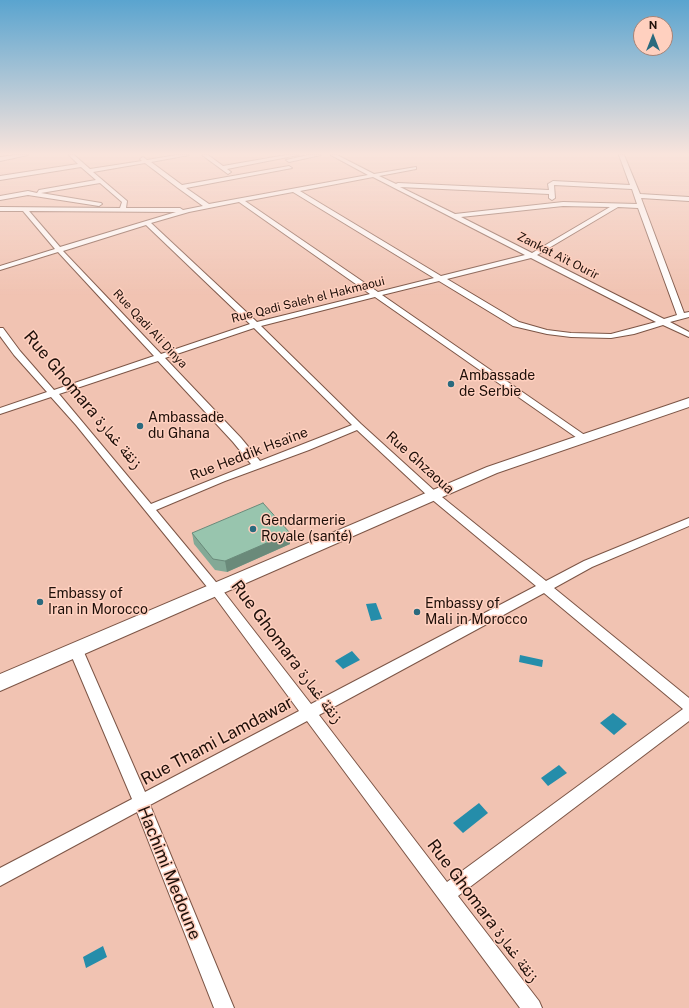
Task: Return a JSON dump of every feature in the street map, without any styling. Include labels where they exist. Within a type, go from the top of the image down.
[{"type":"main road","points":[[0,683],[492,470],[689,402]]},
{"type":"street","points":[[81,202],[126,209]]},
{"type":"street","points":[[125,202],[126,209]]},
{"type":"street","points":[[201,202],[207,206]]},
{"type":"street","points":[[0,268],[148,224],[188,210],[229,202]]},
{"type":"street","points":[[243,202],[583,438]]},
{"type":"street","points":[[314,202],[441,278],[507,320],[516,324],[547,332],[588,336],[611,336],[631,332],[686,316],[669,286],[639,202]]},
{"type":"street","name":"Zankat Aït Ourir","points":[[428,202],[689,335]]},
{"type":"street","points":[[455,216],[553,205],[640,206]]},
{"type":"street","name":"Rue Qadi Saleh el Hakmaoui","points":[[0,411],[256,325],[533,255],[618,205]]},
{"type":"street","points":[[0,208],[25,210],[188,210]]},
{"type":"street","name":"Rue Qadi Ali Dinya","points":[[25,210],[59,250],[237,440],[258,466]]},
{"type":"street","name":"Rue Ghzaoua","points":[[148,224],[256,325],[358,426],[433,495],[689,706]]},
{"type":"street","name":"Rue Ghomara زنقة غمارة","points":[[0,330],[17,353],[79,423],[216,590],[532,1008]]},
{"type":"street","name":"Rue Heddik Hsaïne","points":[[149,509],[221,479],[258,466],[358,426]]},
{"type":"street","name":"Rue Thami Lamdawar","points":[[0,877],[546,588],[588,564],[689,522]]},
{"type":"street","name":"Hachimi Medoune","points":[[76,650],[161,849],[224,1008]]},
{"type":"street","points":[[446,893],[689,713]]},
{"type":"water","points":[[376,603],[382,619],[371,621],[366,604]]},
{"type":"water","points":[[352,651],[360,660],[343,669],[335,661]]},
{"type":"water","points":[[520,655],[543,660],[542,667],[519,662]]},
{"type":"water","points":[[613,713],[627,724],[614,735],[600,723]]},
{"type":"water","points":[[559,765],[567,773],[548,786],[541,778]]},
{"type":"water","points":[[479,803],[488,813],[463,833],[453,823]]},
{"type":"water","points":[[103,946],[107,957],[86,968],[83,957]]},
{"type":"building","name":"Gendarmerie Royale (santé)","points":[[263,503],[290,533],[225,561],[213,559],[192,533]]},
{"type":"place","name":"Ambassade de Serbie","points":[[451,384]]},
{"type":"place","name":"Ambassade du Ghana","points":[[140,426]]},
{"type":"place","name":"Gendarmerie Royale (santé)","points":[[253,529]]},
{"type":"place","name":"Embassy of Iran in Morocco","points":[[40,602]]},
{"type":"place","name":"Embassy of Mali in Morocco","points":[[417,612]]}]
